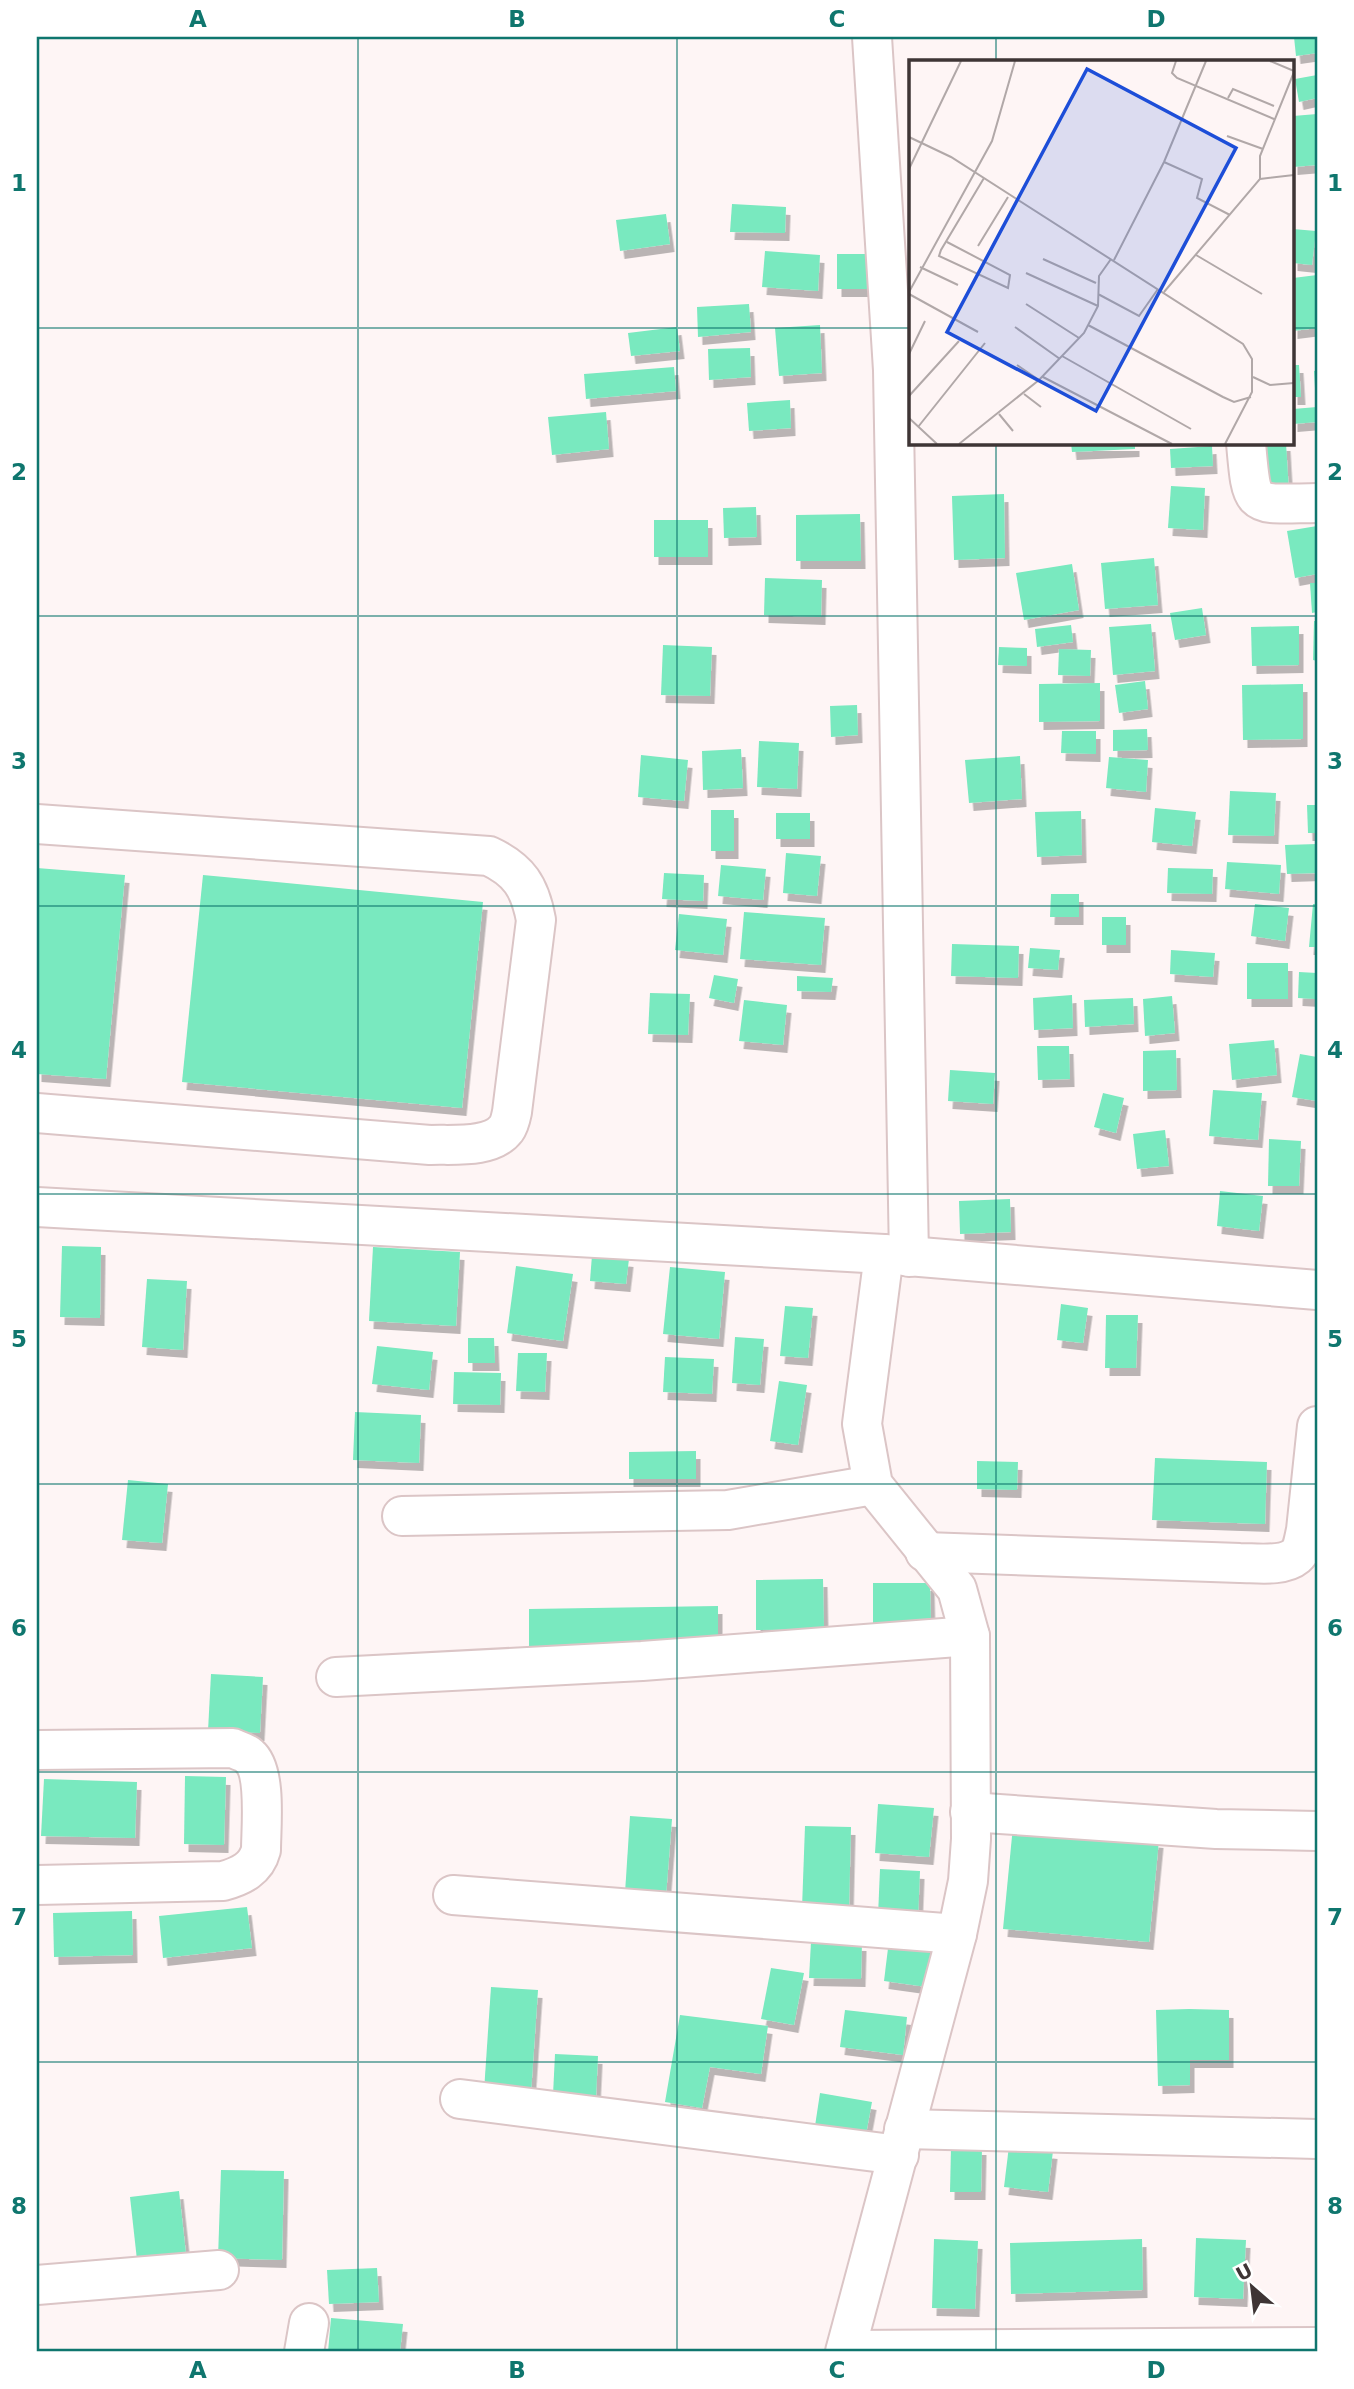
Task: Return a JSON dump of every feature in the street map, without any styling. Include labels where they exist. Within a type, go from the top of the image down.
[{"type":"street","points":[[872,37],[902,370],[896,1255],[862,1424],[873,1485],[957,1589],[970,1636],[971,1839],[968,1881],[957,1934],[846,2351],[1317,2347]]},
{"type":"street","points":[[1246,444],[1250,487],[1255,498],[1266,503],[1317,503]]},
{"type":"street","points":[[37,824],[489,856],[508,865],[520,879],[532,899],[536,920],[512,1112],[506,1129],[492,1139],[472,1144],[430,1145],[37,1114]]},
{"type":"street","points":[[37,1207],[896,1255],[1317,1290]]},
{"type":"street","points":[[925,1552],[1240,1563],[1287,1560],[1296,1556],[1306,1530],[1317,1426]]},
{"type":"street","points":[[402,1516],[728,1510],[873,1485]]},
{"type":"street","points":[[336,1677],[642,1661],[970,1636]]},
{"type":"street","points":[[37,1750],[233,1748],[249,1756],[258,1769],[261,1788],[261,1850],[259,1859],[252,1868],[238,1877],[223,1881],[37,1885]]},
{"type":"street","points":[[970,1812],[1216,1829],[1317,1831]]},
{"type":"street","points":[[453,1895],[957,1934]]},
{"type":"street","points":[[460,2099],[902,2142],[1317,2139]]},
{"type":"street","points":[[37,2285],[219,2270]]},
{"type":"building","points":[[1294,37],[1317,37],[1317,53],[1296,56]]},
{"type":"building","points":[[1317,75],[1317,98],[1299,102],[1295,79]]},
{"type":"building","points":[[1317,114],[1317,165],[1294,167],[1294,116]]},
{"type":"building","points":[[732,204],[786,207],[785,233],[730,232]]},
{"type":"building","points":[[666,214],[670,244],[620,251],[616,220]]},
{"type":"building","points":[[1294,229],[1316,231],[1312,265],[1294,263]]},
{"type":"building","points":[[765,251],[820,255],[818,291],[762,287]]},
{"type":"building","points":[[837,254],[871,254],[871,289],[837,289]]},
{"type":"building","points":[[1317,275],[1317,328],[1294,331],[1294,278]]},
{"type":"building","points":[[749,304],[751,332],[698,337],[697,307]]},
{"type":"building","points":[[820,325],[822,373],[779,376],[775,328]]},
{"type":"building","points":[[677,327],[680,351],[631,356],[628,333]]},
{"type":"building","points":[[750,348],[751,377],[709,380],[708,349]]},
{"type":"building","points":[[1294,365],[1299,365],[1301,397],[1294,397]]},
{"type":"building","points":[[674,367],[676,391],[586,399],[584,374]]},
{"type":"building","points":[[1317,370],[1317,388],[1315,388],[1314,371]]},
{"type":"building","points":[[790,400],[791,428],[749,431],[747,403]]},
{"type":"building","points":[[1317,407],[1317,422],[1294,424],[1294,409]]},
{"type":"building","points":[[606,412],[609,449],[552,455],[548,417]]},
{"type":"building","points":[[1071,444],[1135,444],[1135,449],[1072,452]]},
{"type":"building","points":[[1259,444],[1286,444],[1289,493],[1262,495]]},
{"type":"building","points":[[1212,446],[1213,466],[1171,468],[1170,449]]},
{"type":"building","points":[[1171,486],[1205,488],[1203,530],[1168,528]]},
{"type":"building","points":[[1004,494],[1005,558],[954,560],[952,496]]},
{"type":"building","points":[[756,507],[757,537],[724,538],[723,508]]},
{"type":"building","points":[[860,514],[861,561],[796,561],[796,515]]},
{"type":"building","points":[[654,520],[708,520],[708,557],[654,557]]},
{"type":"building","points":[[1317,526],[1317,574],[1295,578],[1287,531]]},
{"type":"building","points":[[1154,558],[1158,605],[1105,609],[1101,563]]},
{"type":"building","points":[[1072,564],[1079,610],[1024,620],[1016,573]]},
{"type":"building","points":[[765,578],[822,580],[821,617],[764,615]]},
{"type":"building","points":[[1310,583],[1317,583],[1317,612],[1312,613]]},
{"type":"building","points":[[1202,608],[1206,635],[1175,640],[1170,613]]},
{"type":"building","points":[[1314,621],[1317,621],[1317,661],[1313,660]]},
{"type":"building","points":[[1151,624],[1155,671],[1113,675],[1109,627]]},
{"type":"building","points":[[1071,625],[1073,642],[1037,647],[1035,629]]},
{"type":"building","points":[[1299,626],[1299,665],[1252,666],[1251,627]]},
{"type":"building","points":[[663,645],[712,647],[710,696],[661,695]]},
{"type":"building","points":[[999,647],[1027,648],[1027,666],[998,665]]},
{"type":"building","points":[[1059,649],[1091,650],[1090,676],[1058,675]]},
{"type":"building","points":[[1145,681],[1148,709],[1119,713],[1115,685]]},
{"type":"building","points":[[1100,683],[1100,721],[1039,722],[1039,684]]},
{"type":"building","points":[[1303,684],[1303,739],[1243,740],[1242,685]]},
{"type":"building","points":[[857,705],[858,735],[831,737],[830,706]]},
{"type":"building","points":[[1147,729],[1148,750],[1113,751],[1113,730]]},
{"type":"building","points":[[1062,731],[1096,731],[1096,754],[1061,753]]},
{"type":"building","points":[[759,741],[799,743],[797,789],[757,787]]},
{"type":"building","points":[[741,749],[743,788],[703,790],[702,751]]},
{"type":"building","points":[[641,755],[688,760],[684,801],[638,797]]},
{"type":"building","points":[[1020,756],[1022,799],[969,803],[965,760]]},
{"type":"building","points":[[1109,757],[1148,760],[1146,792],[1106,788]]},
{"type":"building","points":[[1230,791],[1276,793],[1274,836],[1228,835]]},
{"type":"building","points":[[1307,805],[1317,805],[1317,833],[1308,833]]},
{"type":"building","points":[[1155,808],[1196,812],[1192,846],[1152,842]]},
{"type":"building","points":[[711,810],[734,810],[734,851],[711,851]]},
{"type":"building","points":[[1081,811],[1082,855],[1037,857],[1035,812]]},
{"type":"building","points":[[776,813],[810,813],[810,839],[776,839]]},
{"type":"building","points":[[1317,844],[1317,873],[1287,874],[1285,845]]},
{"type":"building","points":[[786,853],[821,856],[817,896],[783,893]]},
{"type":"building","points":[[1227,862],[1281,865],[1279,894],[1225,889]]},
{"type":"building","points":[[721,865],[766,869],[763,900],[718,896]]},
{"type":"building","points":[[37,868],[125,875],[106,1079],[37,1074]]},
{"type":"building","points":[[1168,868],[1213,869],[1212,894],[1167,893]]},
{"type":"building","points":[[664,873],[704,875],[703,901],[662,899]]},
{"type":"building","points":[[203,875],[483,902],[462,1108],[182,1082]]},
{"type":"building","points":[[1051,894],[1079,894],[1079,917],[1050,917]]},
{"type":"building","points":[[1255,904],[1289,908],[1285,941],[1251,936]]},
{"type":"building","points":[[1313,904],[1317,904],[1317,947],[1309,947]]},
{"type":"building","points":[[744,912],[825,918],[821,965],[740,959]]},
{"type":"building","points":[[679,914],[727,919],[723,955],[675,950]]},
{"type":"building","points":[[1102,917],[1126,917],[1126,945],[1102,945]]},
{"type":"building","points":[[952,944],[1019,946],[1018,978],[951,976]]},
{"type":"building","points":[[1030,948],[1060,950],[1058,970],[1028,968]]},
{"type":"building","points":[[1171,950],[1215,953],[1213,977],[1170,974]]},
{"type":"building","points":[[1247,963],[1288,963],[1288,999],[1247,999]]},
{"type":"building","points":[[1299,972],[1317,973],[1315,999],[1298,998]]},
{"type":"building","points":[[714,975],[738,979],[734,1003],[709,998]]},
{"type":"building","points":[[797,976],[833,978],[831,992],[797,991]]},
{"type":"building","points":[[650,993],[690,994],[688,1035],[648,1034]]},
{"type":"building","points":[[1072,995],[1073,1028],[1034,1030],[1033,998]]},
{"type":"building","points":[[1172,996],[1175,1033],[1145,1036],[1143,999]]},
{"type":"building","points":[[1133,998],[1134,1024],[1085,1027],[1084,1000]]},
{"type":"building","points":[[744,1000],[787,1005],[783,1045],[739,1041]]},
{"type":"building","points":[[1274,1040],[1277,1075],[1232,1080],[1229,1044]]},
{"type":"building","points":[[1037,1046],[1069,1046],[1070,1079],[1038,1080]]},
{"type":"building","points":[[1176,1050],[1177,1090],[1143,1091],[1143,1051]]},
{"type":"building","points":[[1300,1054],[1317,1057],[1317,1101],[1292,1097]]},
{"type":"building","points":[[950,1070],[995,1073],[993,1104],[948,1101]]},
{"type":"building","points":[[1213,1090],[1262,1093],[1258,1140],[1209,1136]]},
{"type":"building","points":[[1103,1093],[1124,1098],[1116,1133],[1094,1127]]},
{"type":"building","points":[[1165,1130],[1169,1166],[1137,1169],[1133,1134]]},
{"type":"building","points":[[1269,1139],[1301,1141],[1299,1186],[1268,1186]]},
{"type":"building","points":[[1220,1191],[1263,1196],[1259,1231],[1217,1226]]},
{"type":"building","points":[[1010,1199],[1011,1232],[960,1234],[959,1201]]},
{"type":"building","points":[[62,1246],[101,1247],[100,1318],[60,1317]]},
{"type":"building","points":[[373,1247],[460,1252],[456,1326],[369,1321]]},
{"type":"building","points":[[592,1255],[629,1259],[626,1284],[590,1281]]},
{"type":"building","points":[[516,1266],[573,1274],[563,1341],[507,1333]]},
{"type":"building","points":[[670,1267],[725,1272],[719,1339],[663,1334]]},
{"type":"building","points":[[147,1279],[187,1281],[183,1350],[142,1347]]},
{"type":"building","points":[[1061,1304],[1088,1308],[1083,1343],[1057,1340]]},
{"type":"building","points":[[785,1306],[813,1308],[808,1358],[780,1356]]},
{"type":"building","points":[[1106,1315],[1138,1315],[1136,1368],[1105,1368]]},
{"type":"building","points":[[735,1337],[764,1339],[760,1385],[732,1383]]},
{"type":"building","points":[[468,1338],[494,1338],[495,1363],[468,1363]]},
{"type":"building","points":[[377,1346],[433,1352],[429,1390],[372,1384]]},
{"type":"building","points":[[518,1353],[547,1353],[545,1392],[516,1391]]},
{"type":"building","points":[[665,1357],[714,1359],[712,1394],[663,1392]]},
{"type":"building","points":[[454,1372],[501,1373],[500,1405],[453,1404]]},
{"type":"building","points":[[779,1381],[807,1385],[798,1445],[770,1441]]},
{"type":"building","points":[[355,1412],[421,1415],[419,1463],[353,1460]]},
{"type":"building","points":[[696,1451],[696,1479],[629,1479],[629,1452]]},
{"type":"building","points":[[1155,1458],[1267,1462],[1265,1524],[1152,1520]]},
{"type":"building","points":[[977,1461],[1018,1462],[1017,1490],[977,1489]]},
{"type":"building","points":[[128,1480],[168,1484],[162,1543],[122,1540]]},
{"type":"building","points":[[823,1579],[824,1629],[756,1630],[756,1580]]},
{"type":"building","points":[[873,1583],[930,1583],[931,1624],[873,1625]]},
{"type":"building","points":[[718,1606],[718,1644],[529,1648],[529,1609]]},
{"type":"building","points":[[211,1674],[263,1677],[260,1733],[208,1731]]},
{"type":"building","points":[[185,1776],[226,1777],[224,1845],[184,1844]]},
{"type":"building","points":[[44,1779],[137,1782],[135,1838],[41,1836]]},
{"type":"building","points":[[878,1804],[934,1808],[929,1857],[875,1853]]},
{"type":"building","points":[[630,1816],[672,1819],[666,1896],[625,1893]]},
{"type":"building","points":[[805,1826],[851,1827],[849,1909],[802,1908]]},
{"type":"building","points":[[1013,1826],[1159,1840],[1149,1942],[1003,1929]]},
{"type":"building","points":[[880,1869],[920,1871],[918,1919],[878,1916]]},
{"type":"building","points":[[247,1907],[252,1948],[163,1958],[159,1916]]},
{"type":"building","points":[[132,1911],[133,1955],[54,1957],[53,1913]]},
{"type":"building","points":[[889,1940],[932,1947],[927,1987],[884,1981]]},
{"type":"building","points":[[811,1942],[862,1943],[861,1979],[809,1978]]},
{"type":"building","points":[[771,1968],[804,1973],[794,2025],[761,2019]]},
{"type":"building","points":[[491,1987],[538,1990],[531,2093],[484,2091]]},
{"type":"building","points":[[845,2010],[907,2017],[903,2055],[840,2047]]},
{"type":"building","points":[[1156,2010],[1229,2010],[1229,2060],[1190,2060],[1190,2085],[1158,2086]]},
{"type":"building","points":[[680,2015],[768,2026],[761,2074],[710,2067],[702,2108],[665,2102]]},
{"type":"building","points":[[555,2054],[598,2056],[596,2097],[553,2095]]},
{"type":"building","points":[[820,2093],[872,2102],[866,2134],[815,2126]]},
{"type":"building","points":[[1009,2146],[1053,2151],[1048,2192],[1004,2187]]},
{"type":"building","points":[[951,2147],[982,2147],[981,2192],[950,2192]]},
{"type":"building","points":[[221,2170],[284,2171],[282,2260],[218,2258]]},
{"type":"building","points":[[179,2191],[187,2263],[138,2269],[130,2197]]},
{"type":"building","points":[[1196,2238],[1246,2240],[1243,2299],[1194,2297]]},
{"type":"building","points":[[934,2239],[978,2241],[975,2309],[932,2308]]},
{"type":"building","points":[[1142,2239],[1143,2290],[1011,2294],[1010,2243]]},
{"type":"building","points":[[377,2268],[379,2302],[329,2304],[327,2270]]},
{"type":"building","points":[[331,2318],[403,2324],[400,2352],[328,2352]]}]
